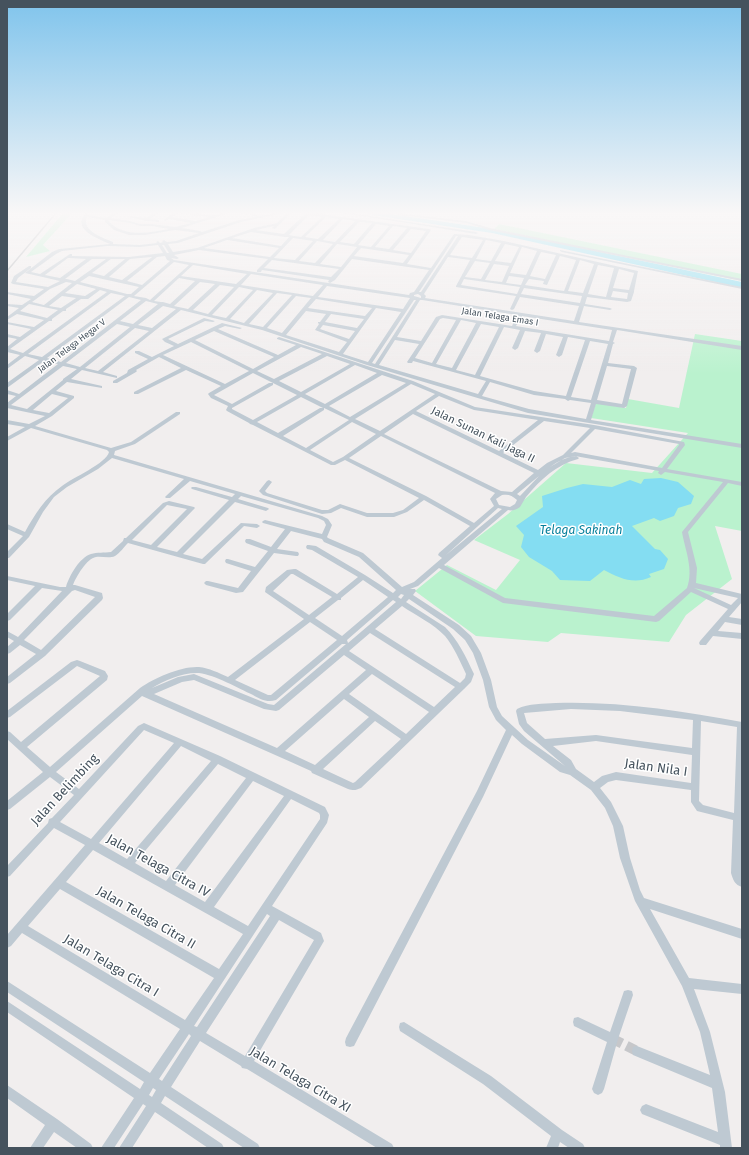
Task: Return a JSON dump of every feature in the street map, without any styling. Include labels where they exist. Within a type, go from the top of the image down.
[{"type":"street","points":[[29,267],[12,282],[48,288]]},
{"type":"street","points":[[35,267],[27,273],[100,288],[209,315],[225,322],[260,331],[299,346],[411,382],[436,394],[474,408],[682,443],[662,471]]},
{"type":"street","points":[[42,276],[54,267]]},
{"type":"street","points":[[8,317],[48,288],[64,280],[79,267]]},
{"type":"street","points":[[45,306],[98,267]]},
{"type":"street","points":[[105,278],[118,267]]},
{"type":"street","points":[[123,282],[142,267]]},
{"type":"street","points":[[7,386],[130,296],[166,267]]},
{"type":"street","name":"Jalan Telaga Hegar V","points":[[7,406],[116,322],[149,300],[189,267]]},
{"type":"street","points":[[211,267],[330,282]]},
{"type":"street","points":[[239,267],[413,296],[512,309],[615,328],[742,348]]},
{"type":"street","points":[[260,270],[263,267]]},
{"type":"street","points":[[332,267],[342,268]]},
{"type":"street","points":[[369,364],[432,269],[417,267]]},
{"type":"street","points":[[376,366],[441,267]]},
{"type":"street","points":[[469,267],[458,286],[610,309]]},
{"type":"street","points":[[482,280],[489,267]]},
{"type":"street","points":[[503,284],[511,267]]},
{"type":"street","points":[[512,309],[532,267]]},
{"type":"street","points":[[542,290],[552,267]]},
{"type":"street","points":[[565,293],[575,267]]},
{"type":"street","points":[[577,321],[595,267]]},
{"type":"street","points":[[463,278],[542,290],[608,299],[627,301],[629,300],[632,292],[636,271],[617,267],[608,299]]},
{"type":"street","points":[[644,267],[742,288]]},
{"type":"street","points":[[671,267],[742,280]]},
{"type":"street","points":[[283,335],[342,268]]},
{"type":"street","points":[[209,315],[250,273]]},
{"type":"street","points":[[88,274],[142,286]]},
{"type":"street","points":[[508,274],[546,280]]},
{"type":"street","points":[[178,277],[404,312]]},
{"type":"street","points":[[171,306],[199,280]]},
{"type":"street","points":[[189,311],[219,283]]},
{"type":"street","points":[[61,294],[88,297],[100,288]]},
{"type":"street","points":[[7,349],[99,373],[115,380],[161,357],[178,346],[215,329],[225,322],[256,289]]},
{"type":"street","points":[[610,289],[632,292]]},
{"type":"street","points":[[7,367],[112,291]]},
{"type":"street","points":[[246,324],[276,292]]},
{"type":"street","points":[[7,293],[36,298]]},
{"type":"street","points":[[264,329],[295,295]]},
{"type":"street","points":[[7,349],[50,320],[80,297]]},
{"type":"street","points":[[422,297],[520,314],[742,344]]},
{"type":"street","points":[[29,303],[64,310]]},
{"type":"street","points":[[29,410],[80,368],[163,304]]},
{"type":"street","points":[[7,305],[23,307]]},
{"type":"street","points":[[340,354],[375,307]]},
{"type":"street","points":[[99,373],[180,308]]},
{"type":"street","points":[[305,309],[366,318]]},
{"type":"street","points":[[16,312],[50,320]]},
{"type":"street","points":[[329,312],[320,323],[317,330],[350,341]]},
{"type":"street","points":[[81,314],[86,315]]},
{"type":"street","points":[[513,328],[520,314]]},
{"type":"street","name":"Jalan Telaga Emas I","points":[[434,364],[411,360],[439,317],[444,316],[612,343]]},
{"type":"street","points":[[92,317],[98,318]]},
{"type":"street","points":[[178,346],[167,341],[166,339],[206,319],[246,324],[369,364],[528,411],[742,446]]},
{"type":"street","points":[[459,319],[434,364],[534,393],[568,399],[625,405],[634,368],[605,364]]},
{"type":"street","points":[[116,322],[152,330]]},
{"type":"street","points":[[454,369],[479,322]]},
{"type":"street","points":[[7,323],[36,329]]},
{"type":"street","points":[[320,323],[358,330]]},
{"type":"street","points":[[477,376],[502,326]]},
{"type":"street","points":[[188,327],[202,335]]},
{"type":"street","points":[[588,421],[612,343],[615,328]]},
{"type":"street","points":[[215,329],[278,357]]},
{"type":"street","points":[[515,348],[522,329]]},
{"type":"street","points":[[537,351],[544,332]]},
{"type":"street","points":[[29,334],[35,336]]},
{"type":"street","points":[[7,336],[22,339]]},
{"type":"street","points":[[559,355],[566,336]]},
{"type":"street","points":[[41,337],[47,338]]},
{"type":"street","points":[[394,338],[422,343]]},
{"type":"street","points":[[568,399],[588,339]]},
{"type":"street","points":[[189,341],[498,494],[513,494],[558,463],[566,457],[594,427]]},
{"type":"street","points":[[232,406],[211,395],[212,392],[299,346]]},
{"type":"street","points":[[137,352],[152,359]]},
{"type":"street","points":[[325,354],[228,409],[329,462],[336,463],[436,394]]},
{"type":"street","points":[[130,373],[130,371],[152,359],[161,357],[224,386]]},
{"type":"street","points":[[252,422],[353,364]]},
{"type":"street","points":[[136,393],[185,368]]},
{"type":"street","points":[[278,436],[381,373]]},
{"type":"street","points":[[65,380],[100,387]]},
{"type":"street","points":[[480,397],[489,380]]},
{"type":"street","points":[[306,450],[411,382]]},
{"type":"street","points":[[7,392],[20,396]]},
{"type":"street","points":[[8,440],[33,427],[72,397],[51,392]]},
{"type":"street","points":[[329,462],[413,412],[436,394]]},
{"type":"street","points":[[7,406],[50,415]]},
{"type":"street","name":"Jalan Sunan Kali Jaga II","points":[[413,412],[542,474]]},
{"type":"street","points":[[7,556],[27,535],[40,511],[52,496],[64,486],[96,468],[111,453],[133,443],[178,413]]},
{"type":"street","points":[[498,454],[543,419]]},
{"type":"street","points":[[7,422],[33,427],[188,479],[320,517],[326,520],[329,525],[324,537]]},
{"type":"street","points":[[566,457],[662,471],[725,483],[742,488]]},
{"type":"street","points":[[345,458],[424,497],[474,526]]},
{"type":"street","points":[[498,494],[493,501],[497,506],[506,509],[511,509],[518,506],[520,500],[542,474]]},
{"type":"street","points":[[168,497],[188,479]]},
{"type":"street","points":[[269,482],[262,491],[264,494],[322,512],[328,512],[340,506],[367,515],[394,515],[405,511],[424,497]]},
{"type":"street","points":[[725,483],[742,484]]},
{"type":"street","points":[[439,565],[503,600],[652,620],[660,618],[691,587],[693,573],[685,532],[725,483]]},
{"type":"street","points":[[194,488],[266,509]]},
{"type":"street","points":[[178,556],[240,493]]},
{"type":"street","points":[[513,494],[520,500]]},
{"type":"street","points":[[7,650],[19,641],[69,589],[70,581],[90,556],[108,556],[113,554],[165,504],[170,503],[192,508],[152,548]]},
{"type":"street","points":[[447,558],[441,555],[497,506]]},
{"type":"street","points":[[181,676],[198,678],[267,707],[276,708],[370,629],[397,600],[401,590],[416,584],[506,509]]},
{"type":"street","points":[[265,522],[324,537],[330,542],[361,555],[401,590],[456,626],[468,638],[477,653],[491,694],[493,707],[499,718],[511,730],[563,769],[573,772],[594,787],[608,805],[613,814],[628,870],[640,901],[686,983],[705,1032],[717,1084],[726,1144]]},
{"type":"street","points":[[126,540],[203,562],[243,524],[258,526]]},
{"type":"street","points":[[7,526],[27,535]]},
{"type":"street","points":[[208,583],[238,591],[289,528]]},
{"type":"street","points":[[248,541],[272,550],[296,554]]},
{"type":"street","points":[[144,693],[354,787],[461,687],[468,680],[470,674],[449,636],[442,629],[363,578],[314,548],[309,547]]},
{"type":"street","points":[[228,561],[256,570]]},
{"type":"street","points":[[338,598],[294,571],[289,572],[270,587],[269,592],[350,646]]},
{"type":"street","points":[[229,682],[363,578]]},
{"type":"street","points":[[7,586],[11,579],[60,589],[75,588],[99,595],[99,597],[42,654],[7,681]]},
{"type":"street","points":[[8,805],[50,773],[144,693],[198,670],[267,698],[273,698],[342,640],[397,600],[410,595],[416,584]]},
{"type":"street","points":[[7,618],[41,585]]},
{"type":"street","points":[[691,587],[742,597]]},
{"type":"street","points":[[691,587],[732,608]]},
{"type":"street","points":[[704,643],[742,597]]},
{"type":"street","points":[[724,618],[742,622]]},
{"type":"street","points":[[370,629],[461,687]]},
{"type":"street","points":[[712,633],[742,636]]},
{"type":"street","points":[[7,634],[42,654]]},
{"type":"street","points":[[343,651],[435,712]]},
{"type":"street","points":[[7,715],[74,664],[104,676],[104,678],[21,748]]},
{"type":"street","points":[[278,752],[372,670]]},
{"type":"street","points":[[344,695],[407,739]]},
{"type":"street","points":[[573,772],[568,763],[523,724],[519,713],[522,709],[596,705],[698,717],[742,725],[736,873],[737,878],[742,883]]},
{"type":"street","points":[[315,770],[375,716]]},
{"type":"street","points":[[698,717],[695,786],[696,806],[739,818]]},
{"type":"street","name":"Jalan Belimbing","points":[[7,873],[52,822],[141,728],[144,726],[180,742]]},
{"type":"street","points":[[350,1042],[480,794],[511,730]]},
{"type":"street","points":[[7,734],[50,773],[79,794]]},
{"type":"street","points":[[544,743],[596,738],[697,752]]},
{"type":"street","points":[[7,943],[180,742],[322,810],[324,820],[107,1148]]},
{"type":"street","points":[[128,864],[217,759]]},
{"type":"street","points":[[168,886],[252,776]]},
{"type":"street","name":"Jalan Nila I","points":[[594,787],[605,779],[616,776],[695,786]]},
{"type":"street","points":[[207,908],[290,794]]},
{"type":"street","name":"Jalan Telaga Citra IV","points":[[52,822],[250,932]]},
{"type":"street","name":"Jalan Telaga Citra II","points":[[59,883],[221,976]]},
{"type":"street","points":[[640,901],[742,934]]},
{"type":"street","points":[[246,1064],[319,941],[317,936],[266,908]]},
{"type":"street","points":[[125,1148],[277,914]]},
{"type":"street","name":"Jalan Telaga Citra I","points":[[20,927],[198,1035]]},
{"type":"street","points":[[686,983],[742,989]]},
{"type":"street","points":[[7,986],[254,1148]]},
{"type":"street","points":[[598,1089],[628,995]]},
{"type":"street","points":[[7,1006],[218,1148]]},
{"type":"street","points":[[578,1022],[613,1039]]},
{"type":"street","points":[[404,1027],[488,1080],[558,1134],[579,1148]]},
{"type":"street","name":"Jalan Telaga Citra XI","points":[[198,1035],[388,1148]]},
{"type":"street","points":[[638,1051],[717,1084]]},
{"type":"street","points":[[7,1091],[87,1148]]},
{"type":"street","points":[[646,1110],[726,1144]]},
{"type":"street","points":[[36,1148],[53,1124]]},
{"type":"street","points":[[552,1148],[558,1134]]},
{"type":"green space","points":[[675,267],[707,267],[742,274],[742,281]]},
{"type":"green space","points":[[695,334],[742,341],[742,531],[715,526],[732,579],[686,615],[669,642],[561,633],[548,642],[476,636],[415,591],[447,565],[496,590],[520,560],[474,540],[508,514],[566,463],[652,473],[688,433],[591,418],[596,403],[626,408],[628,399],[679,408]]},
{"type":"water","name":"Telaga Sakinah","points":[[661,478],[678,482],[694,496],[691,504],[678,508],[674,516],[660,521],[654,518],[632,526],[655,549],[660,550],[668,559],[664,569],[649,574],[651,577],[639,580],[627,580],[604,570],[590,581],[560,580],[552,571],[529,557],[521,547],[524,535],[516,526],[543,507],[542,496],[583,484],[612,487],[630,480],[641,484],[644,479]]},
{"type":"waterway","points":[[658,267],[742,285]]},
{"type":"tunnel","points":[[613,1039],[637,1051]]},
{"type":"railway","points":[[7,271],[10,267]]}]
